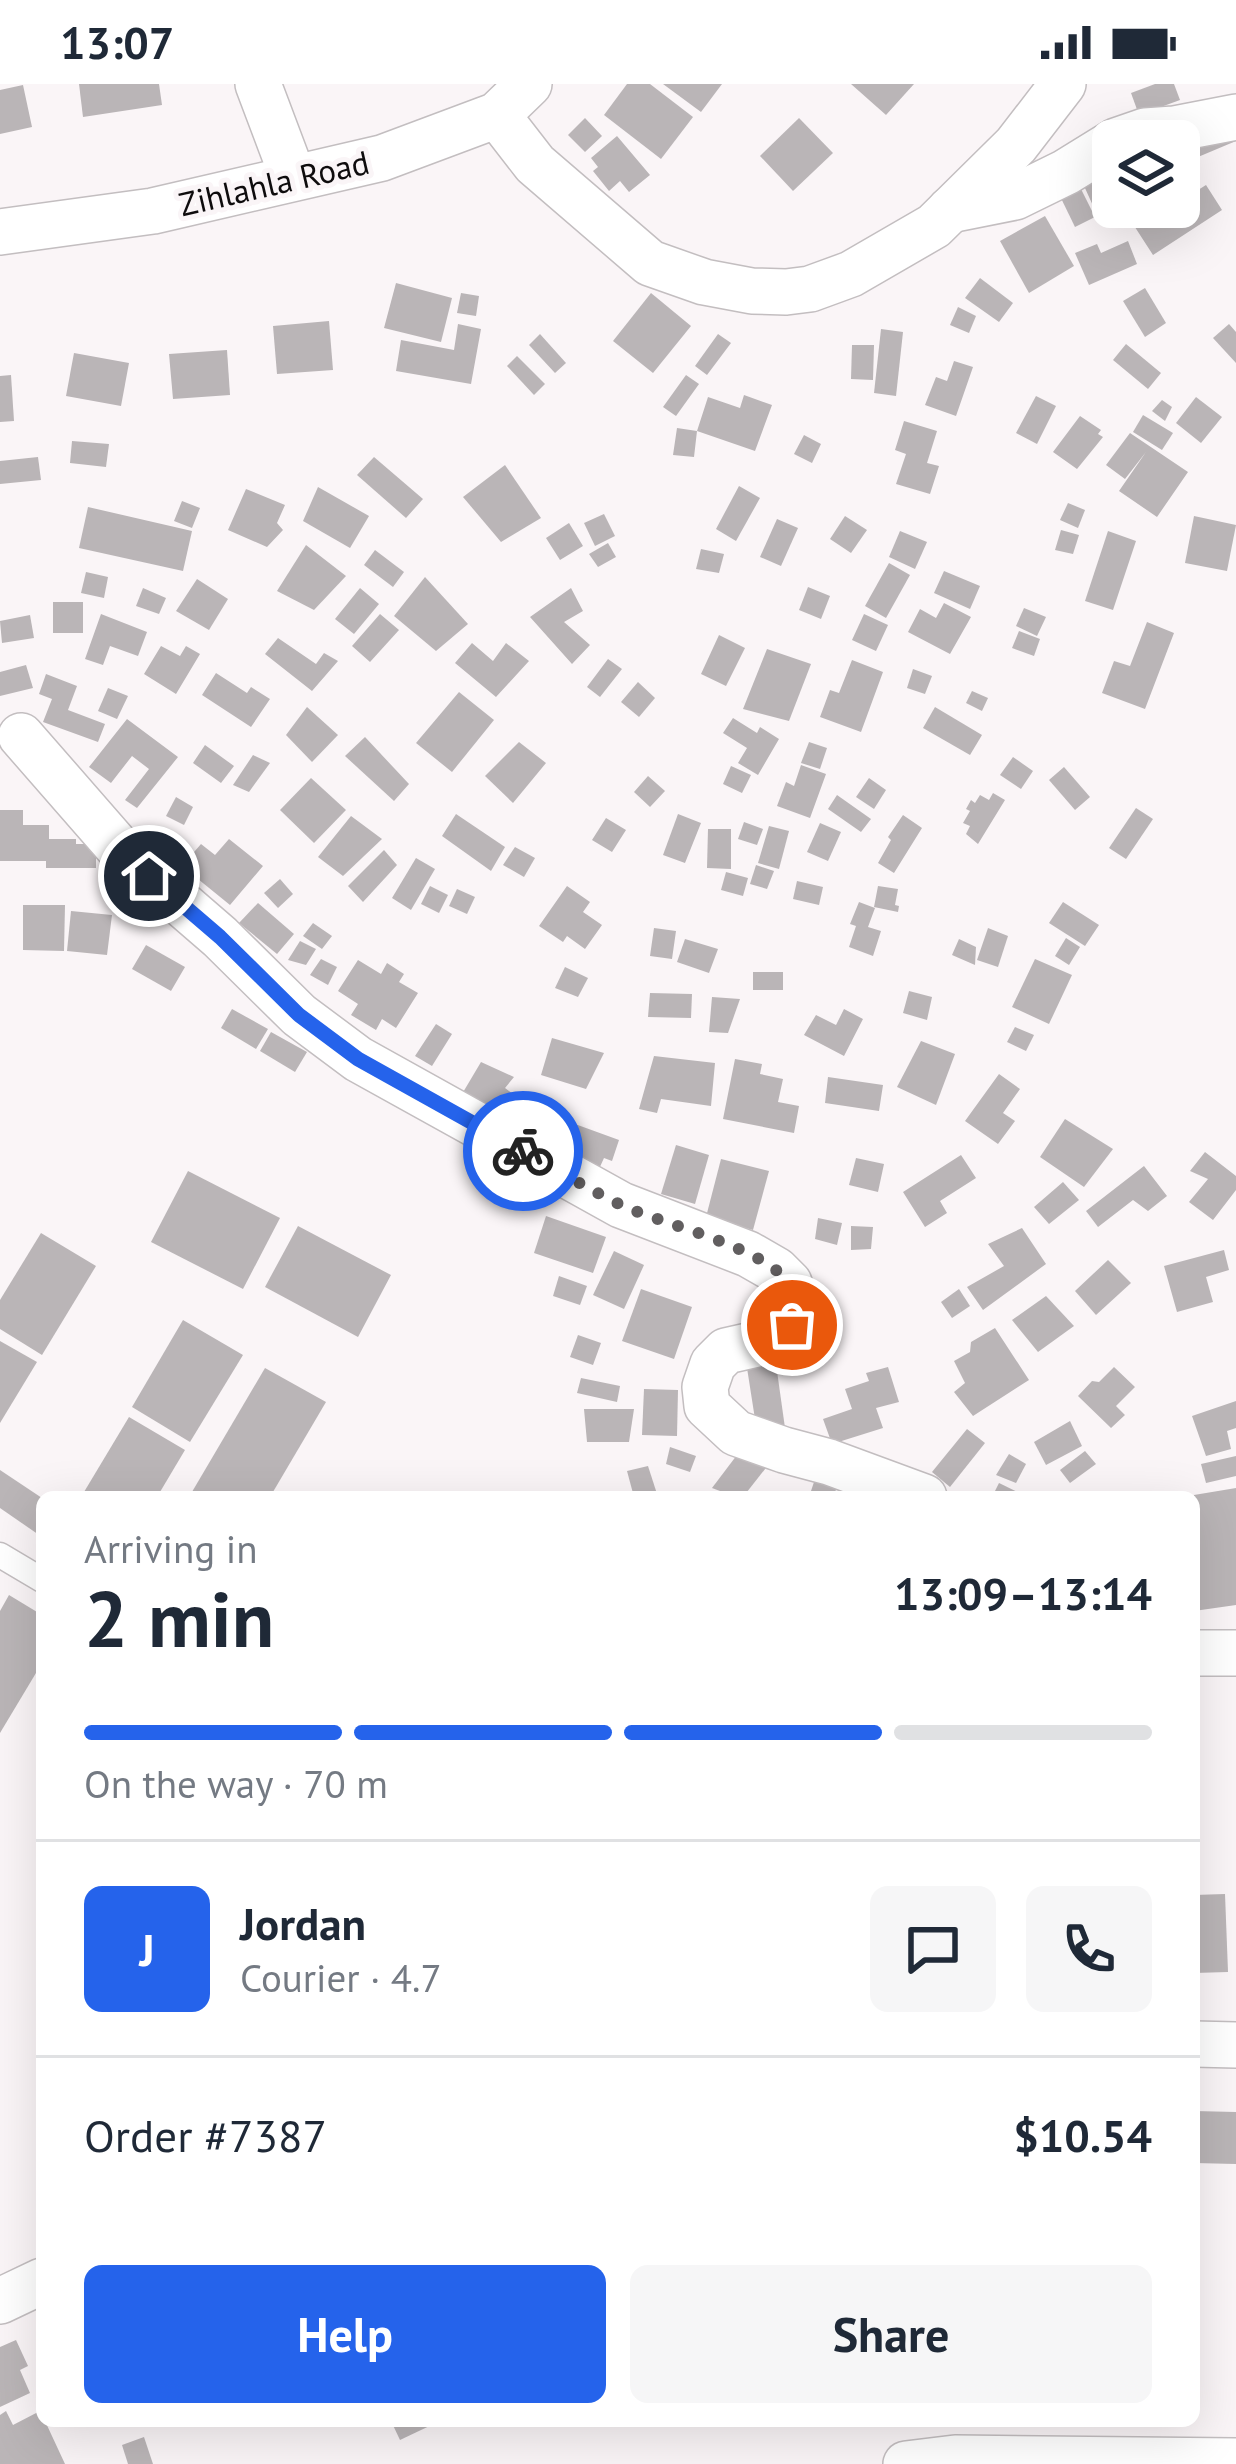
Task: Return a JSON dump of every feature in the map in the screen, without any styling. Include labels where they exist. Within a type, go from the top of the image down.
[{"type":"street","points":[[258,84],[293,178]]},
{"type":"street","points":[[513,99],[536,164],[650,263],[704,282],[786,292],[851,274],[934,226],[1016,145],[1063,84]]},
{"type":"street","name":"Zihlahla Road","points":[[0,232],[153,212],[382,158],[513,99]]},
{"type":"street","points":[[1200,124],[1236,117]]},
{"type":"street","points":[[950,210],[1015,197],[1092,156]]},
{"type":"street","points":[[21,736],[124,854],[220,937],[299,1015],[358,1059],[621,1205],[748,1254],[776,1270],[789,1283],[796,1300],[792,1325],[770,1341],[726,1351],[712,1364],[705,1387],[707,1406],[736,1432],[908,1491]]},
{"type":"street","points":[[1200,1653],[1236,1653]]},
{"type":"street","points":[[1200,2044],[1236,2045]]},
{"type":"street","points":[[0,2301],[36,2284]]},
{"type":"street","points":[[906,2464],[955,2458],[1236,2462]]},
{"type":"lane","points":[[0,1555],[36,1576]]},
{"type":"building","points":[[79,84],[159,84],[162,105],[83,117]]},
{"type":"building","points":[[627,84],[650,84],[693,117],[661,159],[604,115]]},
{"type":"building","points":[[663,84],[722,84],[701,112]]},
{"type":"building","points":[[851,84],[914,84],[886,115]]},
{"type":"building","points":[[1155,84],[1174,84],[1180,100],[1139,115],[1131,93]]},
{"type":"building","points":[[23,85],[32,127],[0,134],[0,90]]},
{"type":"building","points":[[585,118],[602,136],[585,152],[568,135]]},
{"type":"building","points":[[799,118],[833,153],[793,191],[760,156]]},
{"type":"building","points":[[1236,130],[1236,141],[1200,156],[1200,137]]},
{"type":"building","points":[[617,136],[650,175],[629,192],[620,181],[609,191],[593,171],[598,167],[591,158]]},
{"type":"building","points":[[1092,171],[1092,204],[1080,177]]},
{"type":"building","points":[[1078,183],[1092,218],[1075,227],[1058,192]]},
{"type":"building","points":[[1206,185],[1222,210],[1200,224],[1200,189]]},
{"type":"building","points":[[1045,216],[1074,266],[1029,293],[1000,241]]},
{"type":"building","points":[[1136,228],[1194,228],[1153,255]]},
{"type":"building","points":[[1128,241],[1137,264],[1089,285],[1075,253],[1097,244],[1101,253]]},
{"type":"building","points":[[980,278],[1013,303],[999,322],[965,298]]},
{"type":"building","points":[[396,283],[452,298],[441,342],[384,328]]},
{"type":"building","points":[[1145,288],[1166,323],[1145,337],[1123,301]]},
{"type":"building","points":[[461,293],[479,296],[476,316],[457,313]]},
{"type":"building","points":[[651,293],[691,326],[653,373],[613,341]]},
{"type":"building","points":[[958,307],[976,316],[969,333],[950,325]]},
{"type":"building","points":[[329,321],[333,370],[277,374],[273,326]]},
{"type":"building","points":[[458,324],[481,329],[471,384],[396,371],[401,340],[454,350]]},
{"type":"building","points":[[1229,324],[1236,332],[1236,363],[1213,338]]},
{"type":"building","points":[[881,329],[903,332],[896,396],[874,393]]},
{"type":"building","points":[[540,334],[566,363],[555,373],[529,345]]},
{"type":"building","points":[[718,334],[731,343],[707,375],[695,366]]},
{"type":"building","points":[[1126,344],[1161,373],[1148,389],[1113,360]]},
{"type":"building","points":[[852,345],[874,345],[873,380],[851,379]]},
{"type":"building","points":[[227,350],[230,395],[173,399],[169,354]]},
{"type":"building","points":[[74,353],[129,363],[121,406],[66,396]]},
{"type":"building","points":[[517,356],[545,384],[534,395],[507,366]]},
{"type":"building","points":[[954,361],[973,367],[956,416],[925,405],[936,377],[947,381]]},
{"type":"building","points":[[11,375],[14,421],[0,422],[0,376]]},
{"type":"building","points":[[686,375],[699,384],[676,416],[663,407]]},
{"type":"building","points":[[744,395],[772,405],[755,451],[697,431],[708,397],[740,408]]},
{"type":"building","points":[[1036,396],[1056,406],[1037,444],[1016,433]]},
{"type":"building","points":[[1196,397],[1222,417],[1201,443],[1176,423]]},
{"type":"building","points":[[1162,400],[1172,407],[1165,421],[1152,411]]},
{"type":"building","points":[[1143,415],[1173,433],[1162,450],[1133,432]]},
{"type":"building","points":[[1080,416],[1101,430],[1098,434],[1103,437],[1077,469],[1053,452]]},
{"type":"building","points":[[904,421],[937,431],[927,463],[939,466],[930,494],[896,484],[906,454],[895,450]]},
{"type":"building","points":[[677,428],[697,431],[694,457],[673,455]]},
{"type":"building","points":[[1130,433],[1188,472],[1157,517],[1119,491],[1146,452],[1125,479],[1106,465]]},
{"type":"building","points":[[804,435],[821,444],[812,463],[794,454]]},
{"type":"building","points":[[72,441],[109,444],[106,467],[70,463]]},
{"type":"building","points":[[38,457],[41,480],[0,484],[0,461]]},
{"type":"building","points":[[374,457],[423,499],[406,518],[357,475]]},
{"type":"building","points":[[505,465],[541,518],[501,542],[463,497]]},
{"type":"building","points":[[739,486],[760,498],[736,541],[716,529]]},
{"type":"building","points":[[318,487],[369,516],[350,548],[303,521]]},
{"type":"building","points":[[246,489],[285,505],[277,523],[283,530],[267,547],[228,530]]},
{"type":"building","points":[[182,501],[200,508],[192,528],[174,521]]},
{"type":"building","points":[[1068,503],[1085,510],[1078,528],[1060,520]]},
{"type":"building","points":[[88,507],[192,531],[183,571],[79,548]]},
{"type":"building","points":[[604,514],[615,536],[595,546],[584,523]]},
{"type":"building","points":[[845,516],[867,530],[851,553],[830,539]]},
{"type":"building","points":[[1194,516],[1236,525],[1227,571],[1185,563]]},
{"type":"building","points":[[777,519],[798,528],[781,566],[760,557]]},
{"type":"building","points":[[569,523],[583,546],[560,560],[546,538]]},
{"type":"building","points":[[1061,530],[1079,535],[1073,554],[1055,550]]},
{"type":"building","points":[[900,531],[927,542],[915,569],[889,557]]},
{"type":"building","points":[[1108,531],[1136,541],[1113,610],[1085,601]]},
{"type":"building","points":[[608,543],[616,557],[598,567],[589,554]]},
{"type":"building","points":[[306,545],[346,576],[314,610],[277,591]]},
{"type":"building","points":[[701,549],[724,554],[719,573],[696,569]]},
{"type":"building","points":[[375,550],[404,572],[393,587],[364,565]]},
{"type":"building","points":[[889,563],[910,575],[886,618],[865,606]]},
{"type":"building","points":[[944,571],[980,586],[970,609],[934,593]]},
{"type":"building","points":[[86,572],[108,577],[104,598],[81,593]]},
{"type":"building","points":[[425,577],[468,624],[436,651],[394,616]]},
{"type":"building","points":[[197,579],[228,599],[209,630],[176,611]]},
{"type":"building","points":[[808,587],[830,596],[821,619],[799,610]]},
{"type":"building","points":[[143,588],[166,598],[159,614],[136,606]]},
{"type":"building","points":[[360,588],[379,604],[354,634],[335,619]]},
{"type":"building","points":[[571,588],[583,611],[564,622],[590,645],[572,664],[530,617]]},
{"type":"building","points":[[53,602],[83,602],[83,633],[53,633]]},
{"type":"building","points":[[944,603],[971,617],[950,654],[908,632],[920,609],[936,618]]},
{"type":"building","points":[[1024,608],[1046,617],[1037,636],[1016,626]]},
{"type":"building","points":[[101,614],[147,632],[138,656],[110,646],[103,665],[85,659]]},
{"type":"building","points":[[380,614],[399,630],[370,662],[352,646]]},
{"type":"building","points":[[864,614],[888,625],[876,651],[852,640]]},
{"type":"building","points":[[30,615],[34,638],[2,643],[0,621]]},
{"type":"building","points":[[1147,622],[1174,633],[1145,709],[1102,693],[1114,661],[1130,666]]},
{"type":"building","points":[[1019,631],[1040,639],[1034,656],[1012,648]]},
{"type":"building","points":[[719,635],[745,648],[726,686],[701,674]]},
{"type":"building","points":[[278,638],[316,664],[324,653],[338,661],[312,691],[265,654]]},
{"type":"building","points":[[472,643],[493,661],[506,643],[529,661],[496,697],[455,663]]},
{"type":"building","points":[[161,646],[180,656],[186,646],[200,654],[176,694],[144,674]]},
{"type":"building","points":[[767,649],[811,664],[789,721],[743,709]]},
{"type":"building","points":[[608,659],[622,669],[600,697],[587,687]]},
{"type":"building","points":[[852,660],[883,672],[861,732],[820,717],[830,690],[839,693]]},
{"type":"building","points":[[26,665],[33,688],[0,696],[0,672]]},
{"type":"building","points":[[913,669],[932,676],[925,694],[907,688]]},
{"type":"building","points":[[216,673],[247,693],[251,687],[270,699],[251,727],[202,695]]},
{"type":"building","points":[[46,674],[77,686],[68,710],[105,724],[98,742],[43,722],[52,699],[39,694]]},
{"type":"building","points":[[638,682],[655,698],[639,717],[621,702]]},
{"type":"building","points":[[108,688],[128,696],[117,719],[98,711]]},
{"type":"building","points":[[972,691],[988,698],[982,711],[966,703]]},
{"type":"building","points":[[459,692],[494,720],[452,772],[416,743]]},
{"type":"building","points":[[307,707],[338,735],[312,762],[286,735]]},
{"type":"building","points":[[935,707],[982,735],[970,755],[923,728]]},
{"type":"building","points":[[733,718],[757,733],[760,727],[779,739],[758,775],[738,763],[747,748],[723,733]]},
{"type":"building","points":[[127,719],[178,757],[137,808],[125,800],[149,769],[132,756],[111,783],[89,767]]},
{"type":"building","points":[[365,737],[409,784],[394,801],[345,756]]},
{"type":"building","points":[[519,742],[546,763],[513,803],[485,776]]},
{"type":"building","points":[[809,742],[827,748],[820,769],[801,763]]},
{"type":"building","points":[[205,745],[234,766],[221,783],[193,763]]},
{"type":"building","points":[[253,755],[270,763],[249,792],[233,785]]},
{"type":"building","points":[[1013,757],[1033,771],[1021,789],[1000,775]]},
{"type":"building","points":[[801,765],[826,774],[810,818],[777,806],[786,782],[794,786]]},
{"type":"building","points":[[731,766],[751,775],[742,793],[723,784]]},
{"type":"building","points":[[1064,767],[1090,797],[1075,810],[1049,780]]},
{"type":"building","points":[[648,776],[665,791],[650,807],[634,792]]},
{"type":"building","points":[[311,778],[346,810],[314,843],[280,810]]},
{"type":"building","points":[[869,778],[886,790],[874,809],[856,797]]},
{"type":"building","points":[[993,793],[1005,800],[978,844],[966,834],[970,826],[963,823],[970,811],[966,809],[971,800],[975,803],[980,795],[989,800]]},
{"type":"building","points":[[837,795],[871,819],[861,832],[828,809]]},
{"type":"building","points":[[176,797],[193,807],[184,825],[166,816]]},
{"type":"building","points":[[1136,808],[1153,819],[1126,859],[1109,848]]},
{"type":"building","points":[[0,810],[23,810],[23,825],[49,825],[49,839],[96,844],[96,868],[46,868],[46,861],[0,861]]},
{"type":"building","points":[[456,814],[505,847],[491,871],[442,836]]},
{"type":"building","points":[[678,814],[701,823],[685,863],[663,855]]},
{"type":"building","points":[[903,815],[922,828],[894,873],[878,863]]},
{"type":"building","points":[[351,816],[382,839],[343,876],[318,857]]},
{"type":"building","points":[[606,818],[626,830],[612,852],[592,840]]},
{"type":"building","points":[[744,822],[763,829],[757,845],[738,839]]},
{"type":"building","points":[[820,823],[841,832],[828,861],[807,852]]},
{"type":"building","points":[[769,826],[789,831],[779,869],[758,863]]},
{"type":"building","points":[[708,829],[731,829],[731,869],[707,868]]},
{"type":"building","points":[[229,839],[263,866],[230,905],[182,866],[201,844],[215,855]]},
{"type":"building","points":[[515,847],[535,858],[524,877],[503,865]]},
{"type":"building","points":[[384,850],[397,865],[363,902],[348,886]]},
{"type":"building","points":[[416,858],[435,869],[411,910],[392,898]]},
{"type":"building","points":[[756,865],[774,871],[767,889],[750,884]]},
{"type":"building","points":[[726,872],[748,878],[743,896],[721,890]]},
{"type":"building","points":[[280,879],[293,894],[278,908],[264,893]]},
{"type":"building","points":[[797,881],[823,887],[819,905],[793,899]]},
{"type":"building","points":[[430,886],[448,895],[439,913],[421,904]]},
{"type":"building","points":[[567,886],[590,902],[583,912],[602,925],[585,949],[539,926]]},
{"type":"building","points":[[878,886],[898,889],[898,912],[874,907]]},
{"type":"building","points":[[457,889],[475,897],[467,914],[449,906]]},
{"type":"building","points":[[859,902],[875,908],[868,927],[881,931],[873,956],[849,947],[856,926],[850,924]]},
{"type":"building","points":[[1063,902],[1099,925],[1085,946],[1049,923]]},
{"type":"building","points":[[258,903],[294,934],[277,954],[239,923]]},
{"type":"building","points":[[23,905],[65,905],[64,951],[23,950]]},
{"type":"building","points":[[71,911],[112,915],[107,955],[67,951]]},
{"type":"building","points":[[313,923],[332,936],[322,949],[303,936]]},
{"type":"building","points":[[654,928],[676,931],[672,959],[650,956]]},
{"type":"building","points":[[988,928],[1008,936],[998,967],[977,960]]},
{"type":"building","points":[[1066,938],[1080,947],[1069,965],[1055,956]]},
{"type":"building","points":[[685,939],[718,949],[709,973],[677,962]]},
{"type":"building","points":[[959,939],[976,947],[975,965],[952,955]]},
{"type":"building","points":[[300,941],[316,949],[306,965],[288,960]]},
{"type":"building","points":[[146,945],[185,967],[171,991],[132,969]]},
{"type":"building","points":[[321,959],[337,967],[328,985],[310,975]]},
{"type":"building","points":[[1035,959],[1072,975],[1049,1024],[1012,1007]]},
{"type":"building","points":[[358,960],[381,974],[387,963],[404,974],[399,982],[418,993],[396,1028],[382,1019],[376,1030],[351,1015],[358,1004],[338,991]]},
{"type":"building","points":[[565,967],[588,978],[578,997],[555,988]]},
{"type":"building","points":[[753,972],[783,972],[783,990],[753,990]]},
{"type":"building","points":[[909,991],[932,997],[927,1020],[903,1013]]},
{"type":"building","points":[[650,993],[692,994],[691,1018],[648,1017]]},
{"type":"building","points":[[712,997],[740,999],[728,1033],[709,1032]]},
{"type":"building","points":[[232,1009],[268,1029],[256,1049],[221,1028]]},
{"type":"building","points":[[844,1009],[863,1019],[844,1056],[804,1035],[816,1015],[836,1025]]},
{"type":"building","points":[[436,1024],[452,1034],[432,1066],[415,1056]]},
{"type":"building","points":[[1015,1027],[1034,1035],[1026,1051],[1007,1042]]},
{"type":"building","points":[[271,1032],[307,1052],[295,1072],[260,1051]]},
{"type":"building","points":[[552,1038],[604,1053],[586,1089],[541,1075]]},
{"type":"building","points":[[921,1041],[955,1054],[936,1105],[897,1087]]},
{"type":"building","points":[[654,1056],[715,1063],[711,1106],[661,1099],[657,1113],[639,1109]]},
{"type":"building","points":[[735,1059],[762,1064],[760,1074],[783,1079],[778,1102],[799,1106],[794,1133],[723,1119]]},
{"type":"building","points":[[481,1062],[514,1077],[505,1088],[537,1112],[525,1132],[462,1094]]},
{"type":"building","points":[[999,1074],[1020,1089],[1003,1113],[1015,1121],[998,1144],[965,1121]]},
{"type":"building","points":[[828,1077],[883,1085],[879,1111],[825,1103]]},
{"type":"building","points":[[1065,1119],[1113,1149],[1084,1187],[1040,1157]]},
{"type":"building","points":[[564,1120],[619,1140],[612,1161],[604,1158],[599,1169],[552,1153]]},
{"type":"building","points":[[676,1145],[709,1155],[695,1204],[661,1194]]},
{"type":"building","points":[[1205,1152],[1236,1176],[1236,1190],[1213,1220],[1189,1202],[1208,1179],[1190,1171]]},
{"type":"building","points":[[961,1155],[976,1178],[940,1201],[947,1213],[925,1227],[903,1192]]},
{"type":"building","points":[[856,1158],[884,1164],[878,1192],[849,1185]]},
{"type":"building","points":[[721,1159],[769,1171],[753,1230],[706,1217]]},
{"type":"building","points":[[1144,1166],[1167,1196],[1148,1211],[1133,1200],[1098,1227],[1086,1211]]},
{"type":"building","points":[[188,1171],[280,1218],[243,1289],[151,1242]]},
{"type":"building","points":[[1063,1182],[1079,1200],[1049,1224],[1034,1207]]},
{"type":"building","points":[[546,1216],[606,1237],[593,1273],[534,1253]]},
{"type":"building","points":[[818,1218],[842,1223],[837,1245],[815,1239]]},
{"type":"building","points":[[298,1226],[391,1275],[358,1337],[265,1287]]},
{"type":"building","points":[[851,1226],[873,1227],[871,1249],[851,1250]]},
{"type":"building","points":[[1022,1228],[1046,1264],[983,1310],[967,1287],[1004,1266],[988,1244]]},
{"type":"building","points":[[41,1233],[96,1266],[42,1355],[0,1329],[0,1300]]},
{"type":"building","points":[[1224,1250],[1229,1270],[1206,1277],[1213,1302],[1177,1312],[1164,1266]]},
{"type":"building","points":[[614,1251],[644,1265],[624,1309],[593,1295]]},
{"type":"building","points":[[1108,1260],[1131,1283],[1096,1315],[1075,1291]]},
{"type":"building","points":[[559,1276],[587,1286],[580,1305],[553,1296]]},
{"type":"building","points":[[641,1289],[692,1307],[674,1359],[622,1341]]},
{"type":"building","points":[[959,1289],[970,1306],[952,1318],[941,1302]]},
{"type":"building","points":[[1046,1296],[1074,1326],[1038,1352],[1012,1320]]},
{"type":"building","points":[[183,1320],[243,1355],[190,1442],[132,1407]]},
{"type":"building","points":[[995,1328],[1029,1380],[973,1416],[954,1392],[965,1383],[954,1361],[970,1352],[971,1342]]},
{"type":"building","points":[[578,1335],[601,1343],[593,1365],[570,1357]]},
{"type":"building","points":[[0,1341],[37,1362],[0,1423]]},
{"type":"building","points":[[776,1364],[785,1428],[757,1432],[747,1368]]},
{"type":"building","points":[[888,1367],[899,1402],[876,1408],[883,1428],[832,1444],[823,1419],[852,1409],[845,1389],[869,1381],[866,1373]]},
{"type":"building","points":[[1114,1367],[1135,1387],[1116,1406],[1125,1415],[1111,1428],[1078,1396]]},
{"type":"building","points":[[265,1368],[326,1402],[274,1491],[193,1491]]},
{"type":"building","points":[[581,1378],[620,1386],[617,1402],[577,1393]]},
{"type":"building","points":[[644,1389],[678,1390],[677,1436],[642,1435]]},
{"type":"building","points":[[1236,1401],[1236,1428],[1227,1431],[1231,1449],[1206,1456],[1192,1416]]},
{"type":"building","points":[[584,1409],[634,1409],[629,1442],[587,1442]]},
{"type":"building","points":[[129,1417],[185,1450],[161,1491],[85,1491]]},
{"type":"building","points":[[1070,1421],[1082,1446],[1046,1465],[1034,1442]]},
{"type":"building","points":[[967,1429],[985,1443],[950,1487],[932,1472]]},
{"type":"building","points":[[670,1447],[696,1456],[690,1472],[666,1464]]},
{"type":"building","points":[[740,1451],[769,1464],[748,1491],[712,1488]]},
{"type":"building","points":[[1085,1451],[1096,1464],[1070,1483],[1060,1470]]},
{"type":"building","points":[[1009,1454],[1026,1464],[1016,1483],[996,1475]]},
{"type":"building","points":[[1236,1456],[1236,1476],[1206,1483],[1201,1464]]},
{"type":"building","points":[[648,1466],[656,1491],[632,1491],[627,1471]]},
{"type":"building","points":[[0,1470],[36,1494],[36,1533],[0,1508]]},
{"type":"building","points":[[817,1473],[840,1480],[835,1491],[811,1491]]},
{"type":"building","points":[[1236,1488],[1236,1605],[1200,1610],[1200,1494]]},
{"type":"building","points":[[9,1595],[36,1611],[36,1673],[0,1733],[0,1611]]},
{"type":"building","points":[[1225,1894],[1228,1972],[1200,1973],[1200,1895]]},
{"type":"building","points":[[1200,2111],[1236,2112],[1236,2164],[1200,2163]]},
{"type":"building","points":[[16,2340],[28,2366],[20,2370],[30,2393],[0,2407],[0,2347]]},
{"type":"building","points":[[6,2411],[13,2425],[36,2413],[36,2427],[48,2427],[65,2464],[0,2464],[0,2415]]},
{"type":"building","points":[[394,2427],[427,2427],[400,2440]]},
{"type":"building","points":[[144,2437],[153,2464],[128,2464],[122,2445]]},
{"type":"way so far","points":[[523,1151],[621,1205],[748,1254],[776,1270],[789,1283],[796,1300],[792,1325]]},
{"type":"route","points":[[149,876],[299,1015],[358,1059],[523,1151]]}]
